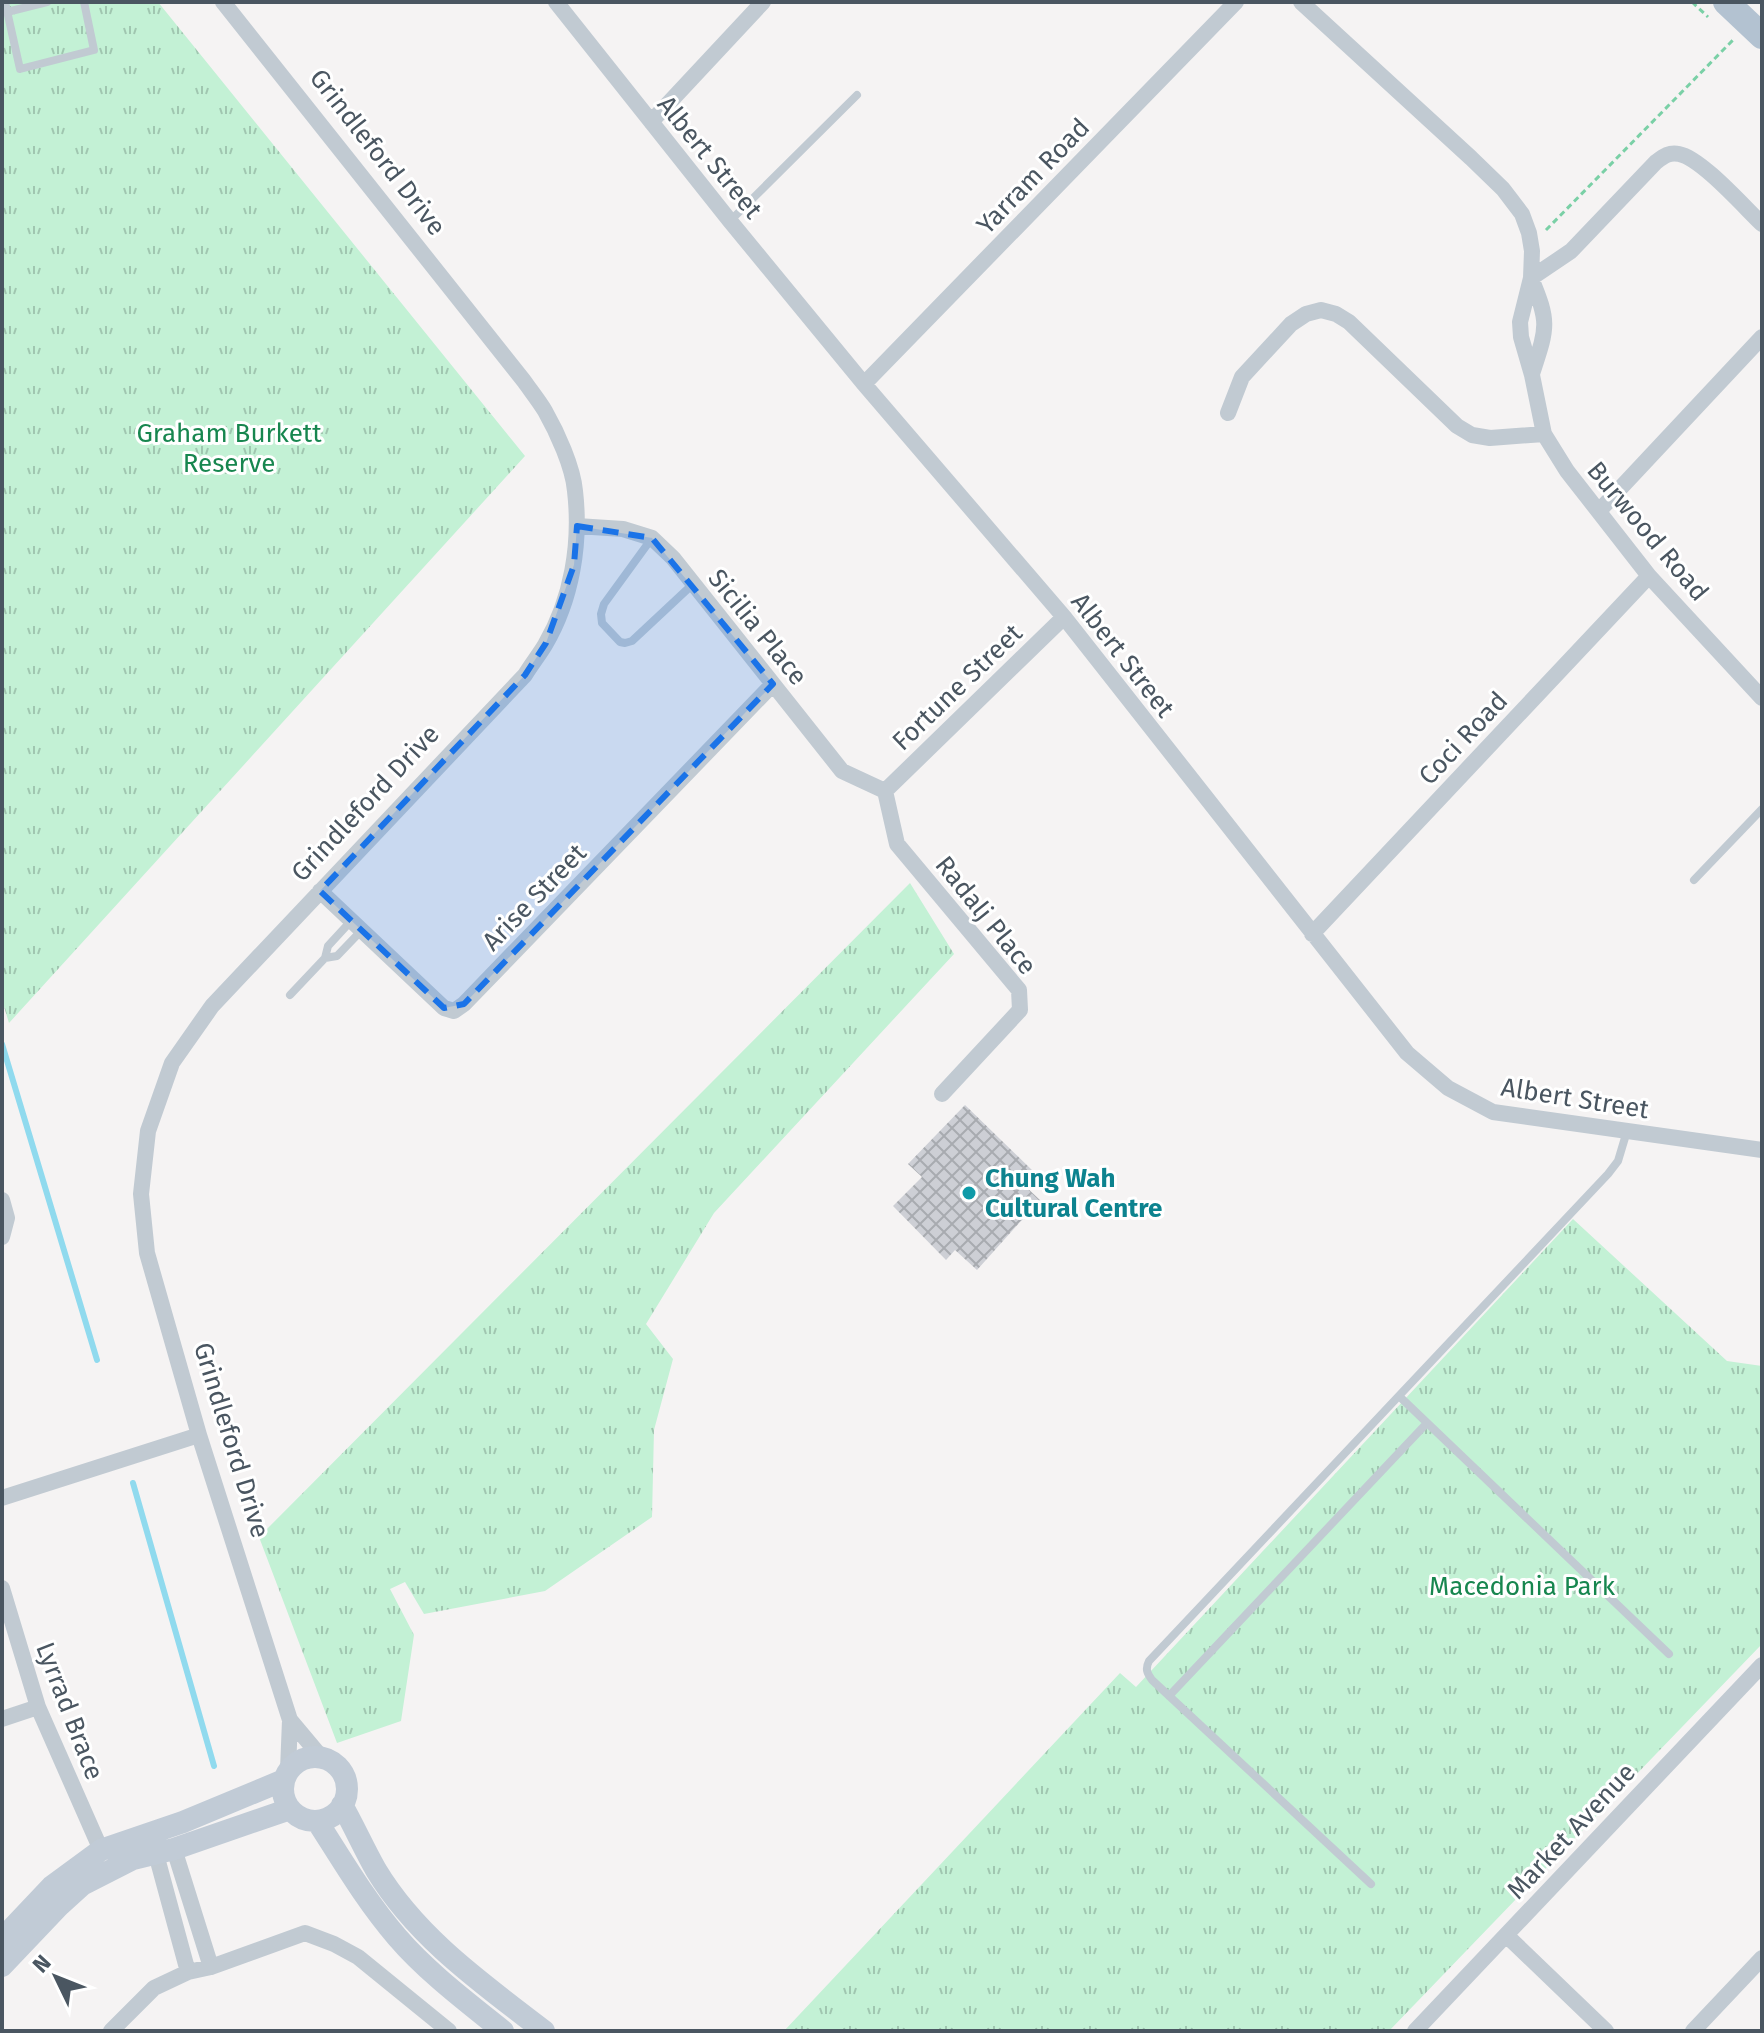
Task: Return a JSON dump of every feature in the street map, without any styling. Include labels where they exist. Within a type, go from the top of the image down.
[{"type":"main road","points":[[1726,2],[1762,36]]},
{"type":"street","name":"Grindleford Drive","points":[[223,2],[546,412],[575,488],[577,526],[574,565],[563,605],[546,643],[525,675],[212,1006],[172,1063],[148,1131],[141,1194],[147,1253],[199,1435],[290,1720],[283,1790],[290,1809]]},
{"type":"street","name":"Albert Street","points":[[556,2],[864,384],[1064,617],[1402,1048],[1448,1088],[1493,1112],[1762,1150]]},
{"type":"street","points":[[651,122],[763,2]]},
{"type":"street","name":"Yarram Road","points":[[864,384],[1236,2]]},
{"type":"street","name":"Burwood Road","points":[[1301,2],[1503,189],[1522,214],[1530,241],[1531,278],[1520,322],[1521,337],[1544,434],[1567,471],[1649,576],[1762,698]]},
{"type":"street","points":[[1531,278],[1571,251],[1656,162],[1669,154],[1682,154],[1698,163],[1762,224]]},
{"type":"street","name":"Burwood Road","points":[[1531,278],[1546,320],[1544,338],[1532,375]]},
{"type":"street","points":[[1228,413],[1242,377],[1291,324],[1306,314],[1321,310],[1349,322],[1457,426],[1472,435],[1490,438],[1544,434]]},
{"type":"street","points":[[1599,511],[1762,337]]},
{"type":"street","points":[[577,526],[623,529],[652,538]]},
{"type":"street","name":"Sicilia Place","points":[[652,538],[673,558],[842,771],[885,791]]},
{"type":"street","name":"Coci Road","points":[[1312,934],[1649,576]]},
{"type":"street","name":"Fortune Street","points":[[885,791],[1064,617]]},
{"type":"street","name":"Arise Street","points":[[320,891],[444,1008],[454,1011],[773,684]]},
{"type":"street","name":"Radalj Place","points":[[885,791],[897,844],[1019,990],[1020,1010],[942,1094]]},
{"type":"street","points":[[2,1200],[7,1218],[2,1237]]},
{"type":"street","points":[[2,1498],[199,1435]]},
{"type":"street","name":"Lyrrad Brace","points":[[2,1588],[38,1707],[101,1850]]},
{"type":"street","name":"Market Avenue","points":[[1415,2031],[1762,1665]]},
{"type":"street","points":[[2,1719],[38,1707]]},
{"type":"street","name":"Grindleford Drive","points":[[290,1720],[321,1757],[331,1761],[344,1776],[346,1796],[342,1805],[377,1871],[426,1934],[464,1969],[544,2031]]},
{"type":"street","points":[[2,1939],[52,1886],[101,1850],[183,1822],[286,1775],[303,1759],[321,1757]]},
{"type":"street","points":[[2,1966],[82,1885],[133,1859],[290,1809],[307,1820],[317,1821],[335,1813],[342,1805]]},
{"type":"street","points":[[317,1821],[372,1905],[398,1938],[503,2031]]},
{"type":"street","points":[[165,1851],[211,1967]]},
{"type":"street","points":[[165,1851],[188,1972]]},
{"type":"street","points":[[111,2031],[154,1988],[188,1972],[211,1967],[305,1933],[358,1957],[449,2031]]},
{"type":"street","points":[[1506,1935],[1606,2031]]},
{"type":"street","points":[[1693,2031],[1762,1958]]},
{"type":"lane","points":[[5,2],[20,69],[94,50],[84,2]]},
{"type":"lane","points":[[7,12],[47,2]]},
{"type":"lane","points":[[730,221],[857,95]]},
{"type":"lane","points":[[652,538],[604,604],[602,623],[620,642],[632,641],[693,584]]},
{"type":"lane","points":[[1694,880],[1762,809]]},
{"type":"lane","points":[[325,958],[337,956],[356,926]]},
{"type":"lane","points":[[290,995],[325,958],[328,946],[356,926]]},
{"type":"lane","points":[[1371,1884],[1152,1680],[1146,1667],[1608,1174],[1618,1161],[1627,1131]]},
{"type":"lane","points":[[1399,1396],[1669,1654]]},
{"type":"lane","points":[[1169,1696],[1427,1423]]},
{"type":"path","points":[[1530,241],[1550,227],[1733,40]]},
{"type":"highlighted area","points":[[577,526],[652,538],[773,684],[464,1004],[444,1008],[320,891],[525,675],[546,643],[574,565]]},
{"type":"green space","name":"Graham Burkett Reserve","points":[[2,2],[158,2],[525,456],[9,1023],[2,1000]]},
{"type":"green space","points":[[910,883],[954,954],[714,1213],[646,1324],[673,1359],[654,1430],[652,1517],[545,1591],[424,1614],[405,1582],[390,1589],[414,1635],[401,1721],[337,1743],[259,1537]]},
{"type":"green space","name":"Macedonia Park","points":[[1573,1219],[1727,1361],[1762,1366],[1762,1644],[1389,2031],[784,2031],[1120,1673],[1136,1687]]},
{"type":"building","name":"Chung Wah Cultural Centre","points":[[965,1105],[1034,1172],[1023,1184],[1042,1202],[977,1270],[955,1250],[946,1260],[893,1206],[922,1177],[908,1164]]},
{"type":"waterway","points":[[2,1044],[97,1360]]},
{"type":"waterway","points":[[133,1483],[214,1766]]},
{"type":"place","name":"Chung Wah Cultural Centre","points":[[969,1193]]}]
